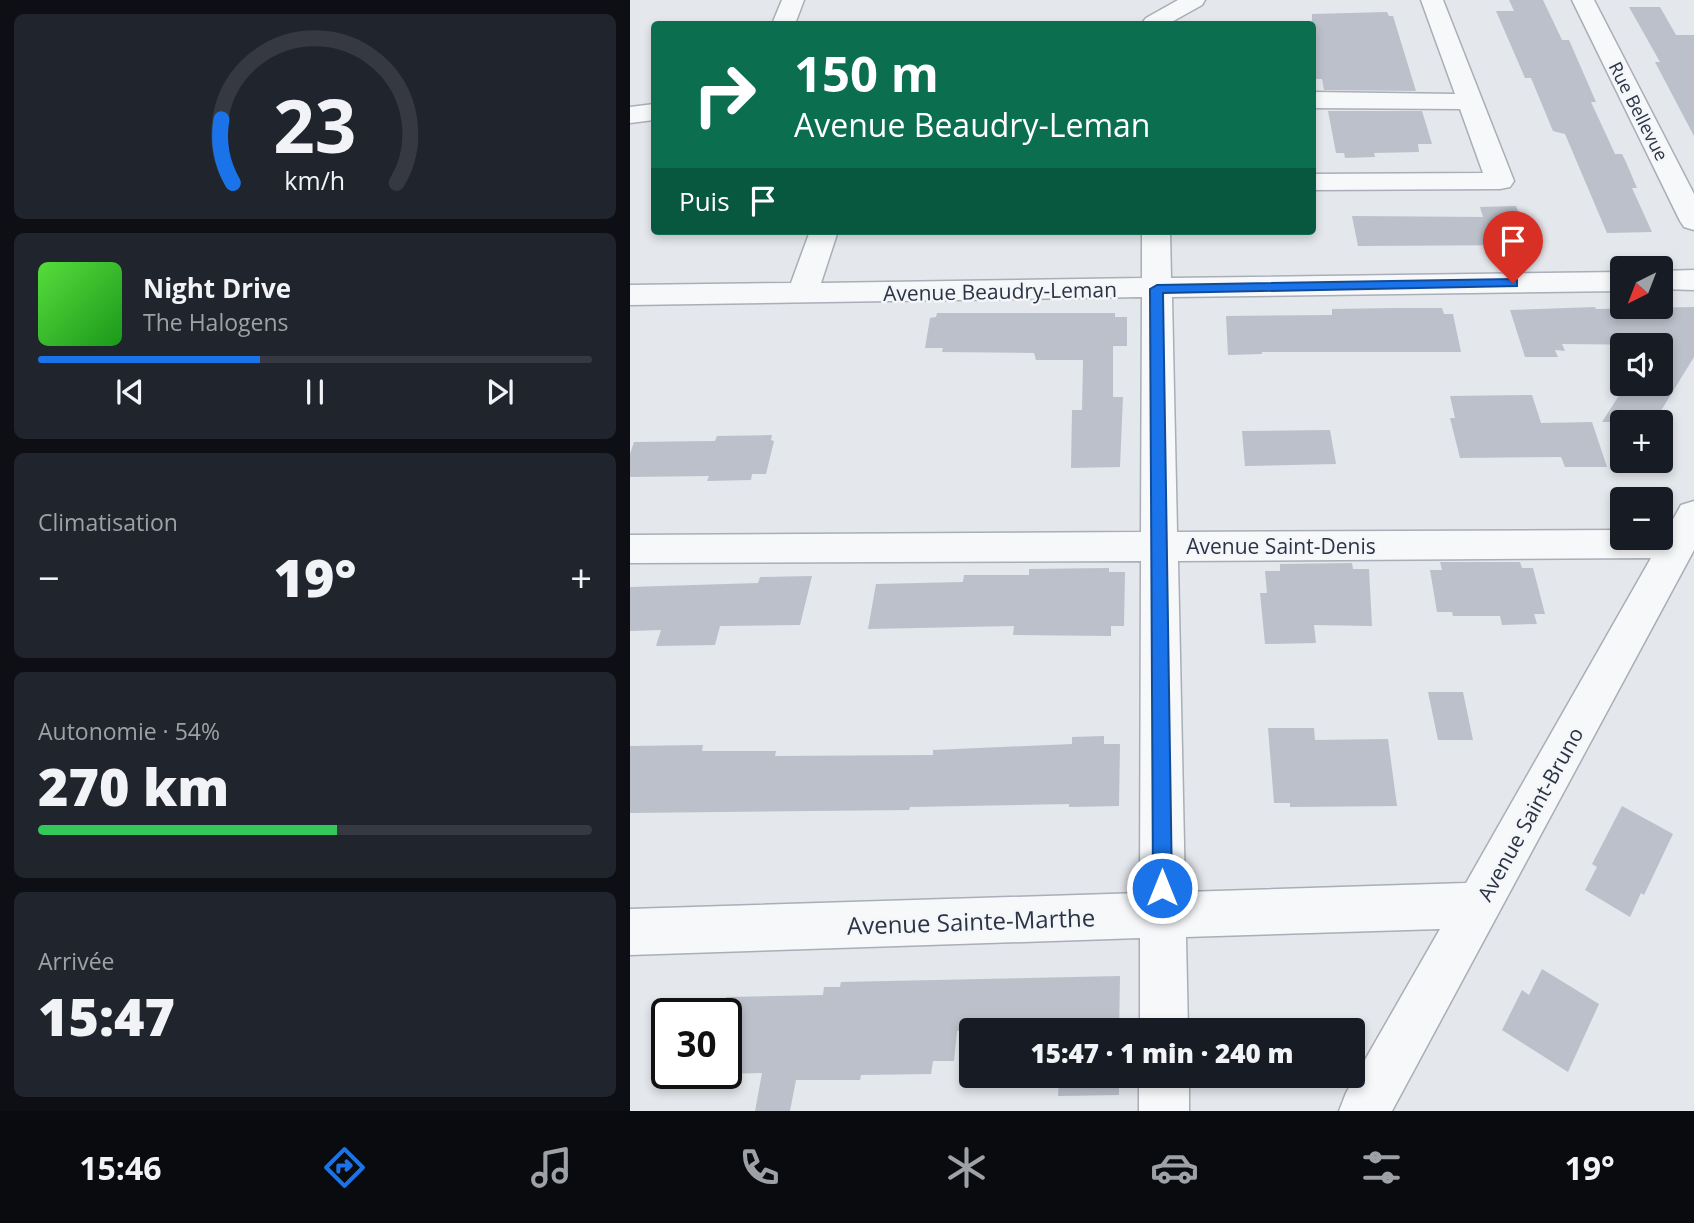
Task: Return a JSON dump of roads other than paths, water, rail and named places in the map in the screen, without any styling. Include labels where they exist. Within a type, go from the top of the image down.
[{"type":"street","points":[[785,21],[793,0]]},
{"type":"street","points":[[1156,16],[1194,0]]},
{"type":"street","points":[[1316,182],[1500,181],[1432,0]]},
{"type":"street","name":"Rue Bellevue","points":[[1583,0],[1694,221]]},
{"type":"street","points":[[1316,100],[1472,102]]},
{"type":"street","points":[[630,115],[651,112]]},
{"type":"street","points":[[802,293],[823,235]]},
{"type":"street","points":[[1156,235],[1164,1018]]},
{"type":"street","points":[[1673,280],[1694,280]]},
{"type":"street","name":"Avenue Beaudry-Leman","points":[[630,295],[1610,281]]},
{"type":"street","name":"Avenue Saint-Denis","points":[[630,549],[1159,546],[1686,530]]},
{"type":"street","name":"Avenue Saint-Bruno","points":[[1364,1111],[1686,530]]},
{"type":"street","name":"Avenue Sainte-Marthe","points":[[630,932],[1479,905]]},
{"type":"street","points":[[1164,1088],[1164,1111]]}]
